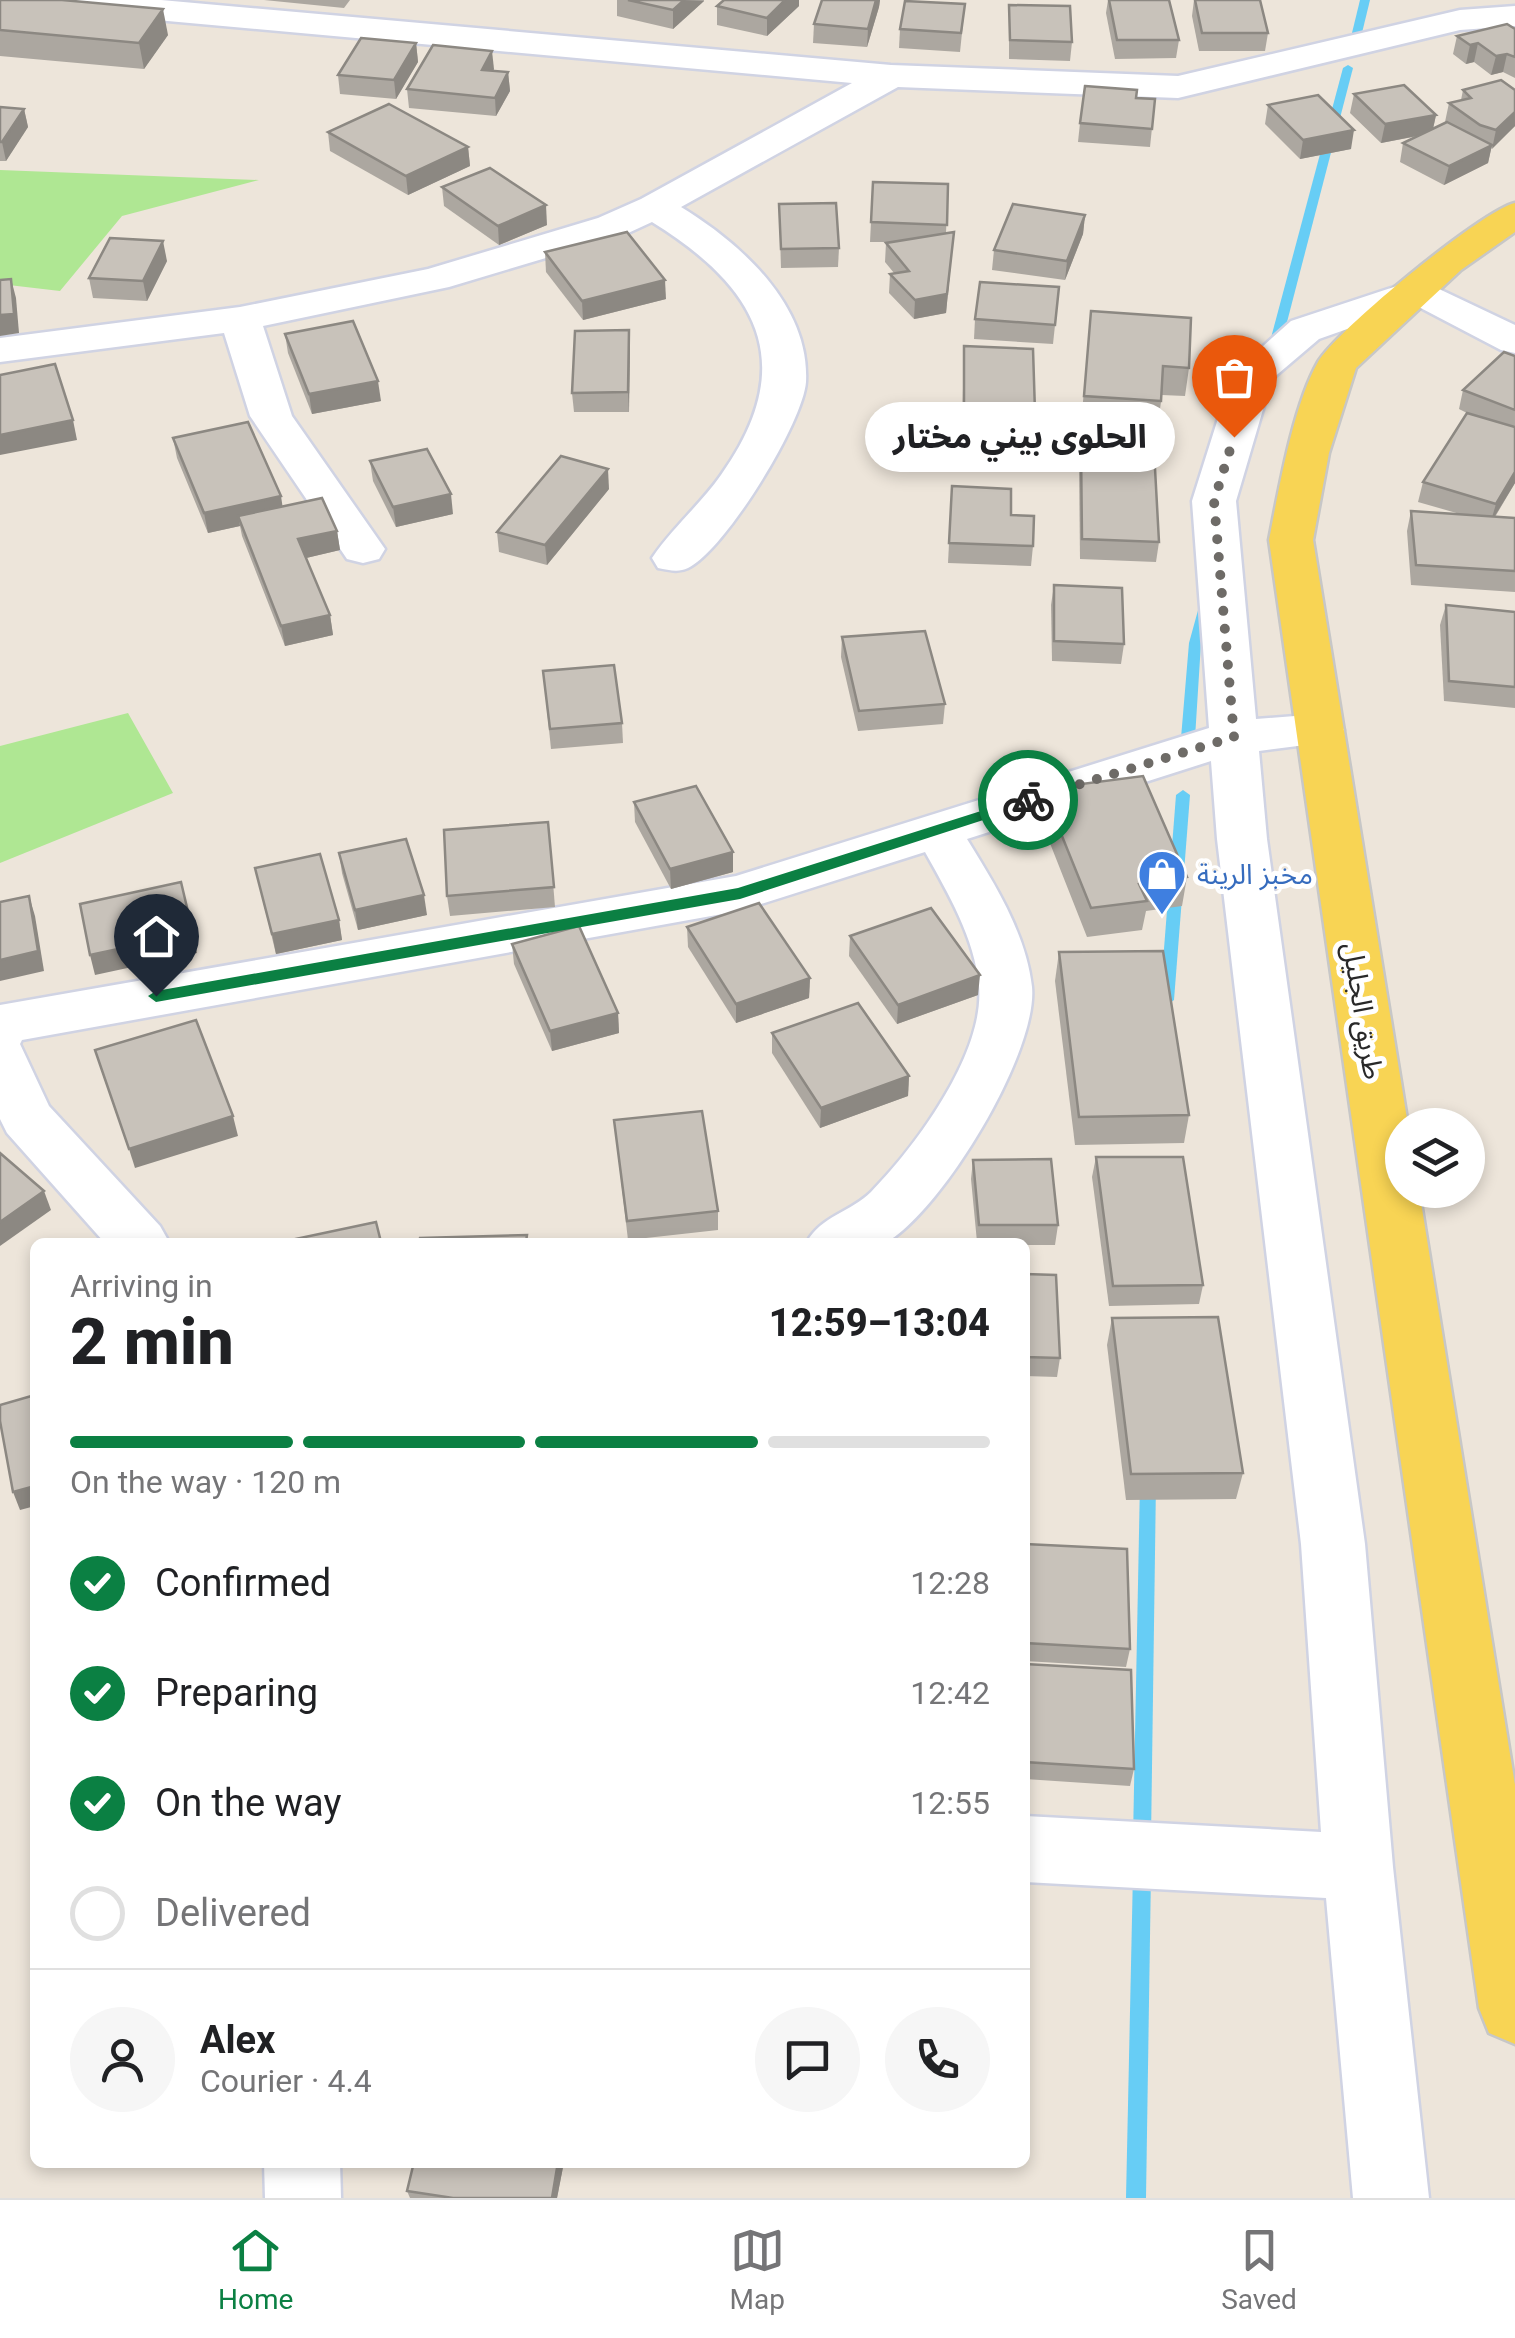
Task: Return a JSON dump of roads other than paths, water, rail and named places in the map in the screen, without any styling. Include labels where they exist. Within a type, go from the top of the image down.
[{"type":"main road","name":"طريق الجليل","points":[[1515,214],[1447,262],[1337,364],[1308,454],[1292,540],[1515,2008]]},
{"type":"main road","name":"طريق الجليل","points":[[1418,291],[1478,262],[1515,236]]},
{"type":"street","points":[[46,0],[891,76],[1178,87],[1282,66],[1460,20],[1515,16]]},
{"type":"street","points":[[1419,0],[1432,12],[1460,20]]},
{"type":"street","points":[[0,350],[240,318],[435,279],[612,226],[654,207],[891,76]]},
{"type":"street","points":[[654,207],[724,253],[757,292],[780,343],[781,360],[783,396],[753,458],[706,526],[674,558]]},
{"type":"street","points":[[1391,2198],[1358,1867],[1333,1544],[1242,839],[1214,501],[1253,374],[1305,330],[1418,291],[1515,340]]},
{"type":"street","points":[[240,318],[271,416],[363,549]]},
{"type":"street","points":[[0,1032],[1,1024],[740,893],[1234,737],[1320,730]]},
{"type":"street","points":[[843,1238],[882,1217],[936,1152],[993,1054],[1006,1005],[996,948],[968,880],[936,829]]},
{"type":"street","points":[[0,1057],[27,1118],[136,1238]]},
{"type":"street","points":[[1030,1849],[1358,1867]]},
{"type":"street","points":[[302,2168],[302,2198]]},
{"type":"waterway","points":[[1356,37],[1365,0]]},
{"type":"waterway","points":[[1274,349],[1348,68]]},
{"type":"waterway","points":[[1188,738],[1195,643],[1206,603]]},
{"type":"waterway","points":[[1167,1000],[1183,795]]},
{"type":"waterway","points":[[1142,1839],[1148,1482]]},
{"type":"waterway","points":[[1136,2198],[1142,1872]]},
{"type":"place","name":"الحلوى بيني مختار","points":[[1234,437]]},
{"type":"place","name":"مخبز الرينة","points":[[1162,916]]}]
